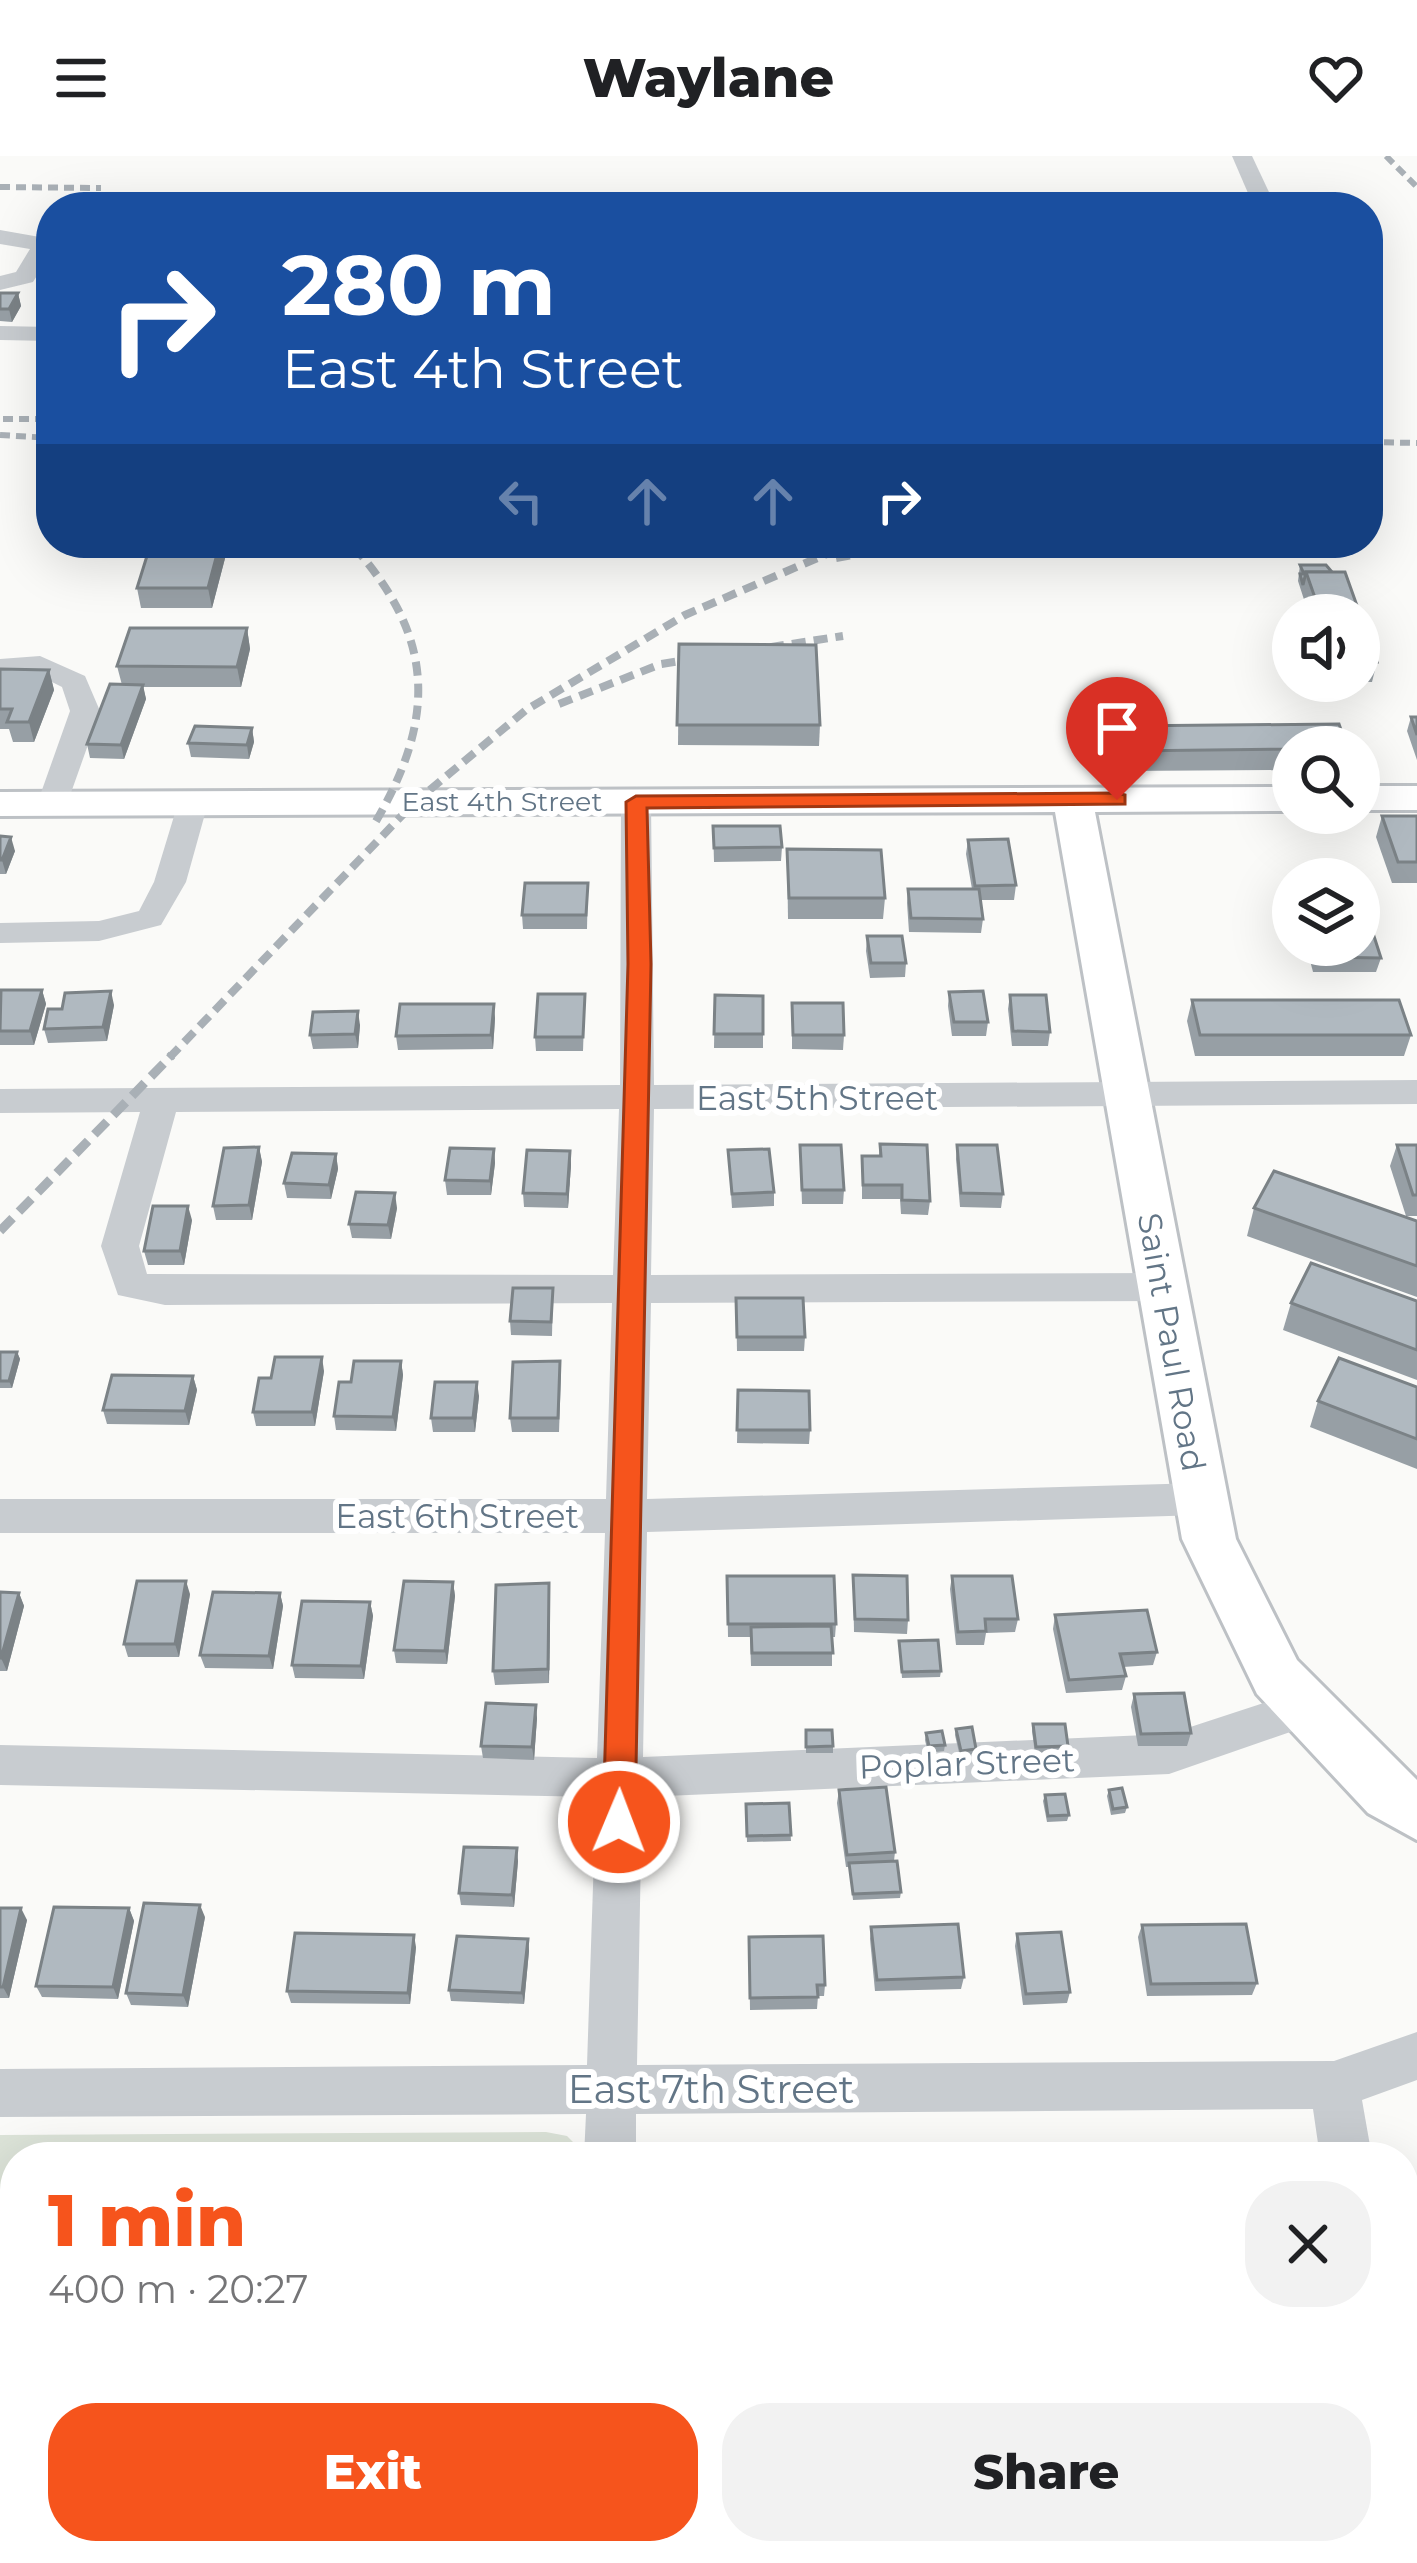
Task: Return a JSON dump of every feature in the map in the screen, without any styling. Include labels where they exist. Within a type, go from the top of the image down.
[{"type":"main road","points":[[1380,798],[1417,798]]},
{"type":"main road","name":"East 4th Street","points":[[0,804],[1272,799]]},
{"type":"main road","name":"Saint Paul Road","points":[[1073,800],[1209,1539],[1277,1677],[1389,1794],[1417,1813]]},
{"type":"street","points":[[1242,156],[1258,192]]},
{"type":"street","points":[[0,237],[36,244]]},
{"type":"street","points":[[0,284],[25,277],[36,262]]},
{"type":"street","points":[[0,332],[36,333]]},
{"type":"street","points":[[0,668],[40,665],[75,682],[85,711],[52,804]]},
{"type":"street","points":[[611,2142],[637,1099],[636,802]]},
{"type":"street","points":[[0,933],[107,929],[149,918],[163,900],[194,803]]},
{"type":"street","name":"East 5th Street","points":[[0,1101],[1417,1092]]},
{"type":"street","points":[[161,1100],[120,1246],[131,1286],[165,1291],[1162,1287]]},
{"type":"street","name":"East 6th Street","points":[[0,1516],[626,1516],[1202,1499]]},
{"type":"street","name":"Poplar Street","points":[[0,1765],[620,1778],[1169,1754],[1306,1708]]},
{"type":"street","name":"East 7th Street","points":[[0,2093],[1334,2085],[1417,2056]]},
{"type":"street","points":[[1334,2085],[1344,2142]]},
{"type":"shaded area","points":[[546,2132],[573,2142],[0,2142],[0,2135]]},
{"type":"building","points":[[0,293],[18,293],[9,309],[0,309]]},
{"type":"building","points":[[146,558],[216,558],[208,588],[137,588]]},
{"type":"building","points":[[1300,565],[1326,565],[1332,572],[1306,572],[1303,585]]},
{"type":"building","points":[[1306,572],[1345,572],[1353,594],[1314,594]]},
{"type":"building","points":[[130,628],[247,628],[237,667],[117,666]]},
{"type":"building","points":[[679,644],[816,645],[820,725],[677,725]]},
{"type":"building","points":[[0,669],[49,670],[29,722],[7,722],[12,709],[0,709]]},
{"type":"building","points":[[110,684],[143,685],[121,745],[87,744]]},
{"type":"building","points":[[1339,724],[1340,726],[1272,726],[1272,749],[1126,751],[1120,726]]},
{"type":"building","points":[[195,726],[252,728],[247,745],[188,743]]},
{"type":"building","points":[[1382,816],[1417,816],[1417,862],[1398,862]]},
{"type":"building","points":[[713,826],[780,826],[782,847],[714,848]]},
{"type":"building","points":[[0,836],[11,837],[2,860],[0,860]]},
{"type":"building","points":[[1008,839],[1016,885],[975,886],[968,840]]},
{"type":"building","points":[[787,849],[881,850],[885,898],[789,898]]},
{"type":"building","points":[[525,883],[588,883],[586,915],[522,915]]},
{"type":"building","points":[[908,889],[979,889],[983,919],[911,918]]},
{"type":"building","points":[[867,936],[902,936],[906,963],[871,963]]},
{"type":"building","points":[[1,990],[42,990],[30,1031],[0,1031]]},
{"type":"building","points":[[111,991],[103,1027],[44,1029],[48,1009],[62,1009],[65,993]]},
{"type":"building","points":[[983,991],[988,1022],[954,1022],[949,992]]},
{"type":"building","points":[[538,994],[585,994],[583,1037],[535,1037]]},
{"type":"building","points":[[715,995],[763,996],[763,1034],[714,1034]]},
{"type":"building","points":[[1010,995],[1046,995],[1050,1032],[1013,1031]]},
{"type":"building","points":[[1192,1000],[1399,1000],[1411,1035],[1200,1035]]},
{"type":"building","points":[[792,1003],[843,1003],[844,1035],[793,1035]]},
{"type":"building","points":[[400,1004],[494,1004],[491,1035],[396,1036]]},
{"type":"building","points":[[358,1011],[355,1034],[310,1035],[313,1012]]},
{"type":"building","points":[[880,1144],[927,1145],[930,1201],[902,1200],[902,1185],[863,1185],[862,1156],[881,1156]]},
{"type":"building","points":[[800,1145],[841,1145],[844,1190],[802,1190]]},
{"type":"building","points":[[957,1145],[997,1145],[1003,1194],[961,1193]]},
{"type":"building","points":[[1397,1145],[1417,1145],[1417,1195],[1413,1195]]},
{"type":"building","points":[[259,1147],[249,1205],[213,1206],[224,1148]]},
{"type":"building","points":[[450,1148],[494,1149],[490,1181],[445,1180]]},
{"type":"building","points":[[769,1149],[774,1192],[732,1194],[728,1150]]},
{"type":"building","points":[[527,1150],[570,1151],[567,1194],[523,1193]]},
{"type":"building","points":[[292,1153],[336,1154],[329,1185],[284,1183]]},
{"type":"building","points":[[1274,1171],[1417,1221],[1417,1266],[1254,1208]]},
{"type":"building","points":[[356,1192],[395,1193],[388,1225],[349,1224]]},
{"type":"building","points":[[153,1206],[188,1206],[180,1251],[144,1251]]},
{"type":"building","points":[[1311,1263],[1417,1301],[1417,1350],[1291,1303]]},
{"type":"building","points":[[513,1288],[553,1288],[551,1322],[510,1321]]},
{"type":"building","points":[[736,1298],[803,1298],[805,1337],[737,1337]]},
{"type":"building","points":[[0,1352],[17,1352],[9,1381],[0,1381]]},
{"type":"building","points":[[275,1357],[322,1357],[312,1412],[253,1412],[259,1378],[271,1378]]},
{"type":"building","points":[[1339,1358],[1417,1387],[1417,1439],[1318,1401]]},
{"type":"building","points":[[354,1361],[401,1361],[393,1417],[334,1416],[339,1382],[351,1382]]},
{"type":"building","points":[[560,1361],[558,1418],[510,1418],[513,1362]]},
{"type":"building","points":[[112,1375],[193,1376],[185,1411],[103,1410]]},
{"type":"building","points":[[435,1382],[477,1382],[473,1418],[431,1418]]},
{"type":"building","points":[[738,1390],[809,1391],[810,1430],[737,1430]]},
{"type":"building","points":[[853,1575],[907,1576],[908,1620],[855,1619]]},
{"type":"building","points":[[727,1576],[834,1576],[836,1624],[728,1624]]},
{"type":"building","points":[[952,1576],[1012,1576],[1018,1619],[985,1619],[986,1631],[958,1632]]},
{"type":"building","points":[[137,1581],[186,1581],[175,1644],[124,1644]]},
{"type":"building","points":[[404,1581],[453,1582],[445,1651],[394,1650]]},
{"type":"building","points":[[549,1583],[548,1669],[493,1671],[496,1585]]},
{"type":"building","points":[[0,1592],[19,1593],[1,1658],[0,1658]]},
{"type":"building","points":[[213,1592],[280,1593],[269,1656],[200,1655]]},
{"type":"building","points":[[302,1601],[370,1602],[361,1666],[292,1665]]},
{"type":"building","points":[[1147,1610],[1157,1652],[1120,1654],[1126,1676],[1069,1680],[1055,1615]]},
{"type":"building","points":[[831,1626],[833,1653],[752,1653],[751,1627]]},
{"type":"building","points":[[938,1640],[941,1671],[902,1672],[899,1641]]},
{"type":"building","points":[[1184,1693],[1191,1733],[1141,1734],[1134,1694]]},
{"type":"building","points":[[486,1703],[536,1705],[532,1747],[481,1746]]},
{"type":"building","points":[[1033,1724],[1065,1724],[1068,1746],[1036,1747]]},
{"type":"building","points":[[972,1727],[976,1749],[961,1751],[956,1729]]},
{"type":"building","points":[[806,1730],[832,1730],[833,1746],[806,1747]]},
{"type":"building","points":[[942,1731],[945,1745],[929,1746],[926,1733]]},
{"type":"building","points":[[886,1787],[895,1852],[847,1855],[839,1790]]},
{"type":"building","points":[[1122,1788],[1127,1807],[1113,1809],[1109,1790]]},
{"type":"building","points":[[1065,1794],[1069,1815],[1048,1816],[1045,1795]]},
{"type":"building","points":[[789,1803],[791,1835],[747,1836],[746,1804]]},
{"type":"building","points":[[464,1847],[517,1848],[512,1895],[459,1893]]},
{"type":"building","points":[[897,1861],[901,1892],[853,1894],[849,1863]]},
{"type":"building","points":[[144,1903],[200,1905],[183,1995],[126,1993]]},
{"type":"building","points":[[54,1907],[129,1908],[113,1987],[36,1986]]},
{"type":"building","points":[[0,1908],[21,1908],[3,1987],[0,1987]]},
{"type":"building","points":[[958,1924],[964,1977],[877,1980],[871,1927]]},
{"type":"building","points":[[1246,1924],[1257,1983],[1151,1984],[1142,1925]]},
{"type":"building","points":[[1061,1932],[1070,1992],[1026,1994],[1017,1934]]},
{"type":"building","points":[[295,1933],[414,1935],[408,1993],[287,1991]]},
{"type":"building","points":[[457,1936],[528,1939],[522,1993],[449,1990]]},
{"type":"building","points":[[823,1936],[825,1985],[817,1985],[818,1997],[750,1998],[749,1937]]},
{"type":"railway","points":[[1386,156],[1417,187]]},
{"type":"railway","points":[[0,187],[101,188]]},
{"type":"railway","points":[[3,419],[36,419]]},
{"type":"railway","points":[[0,435],[36,437]]},
{"type":"railway","points":[[1383,442],[1417,443]]},
{"type":"railway","points":[[362,558],[401,616],[418,683],[408,753],[372,828]]},
{"type":"railway","points":[[169,1058],[414,803],[526,710],[685,615],[817,558]]},
{"type":"railway","points":[[559,704],[661,664],[843,636]]},
{"type":"railway","points":[[0,1231],[172,1055]]},
{"type":"route","points":[[619,1822],[640,964],[636,802],[1117,800]]}]
